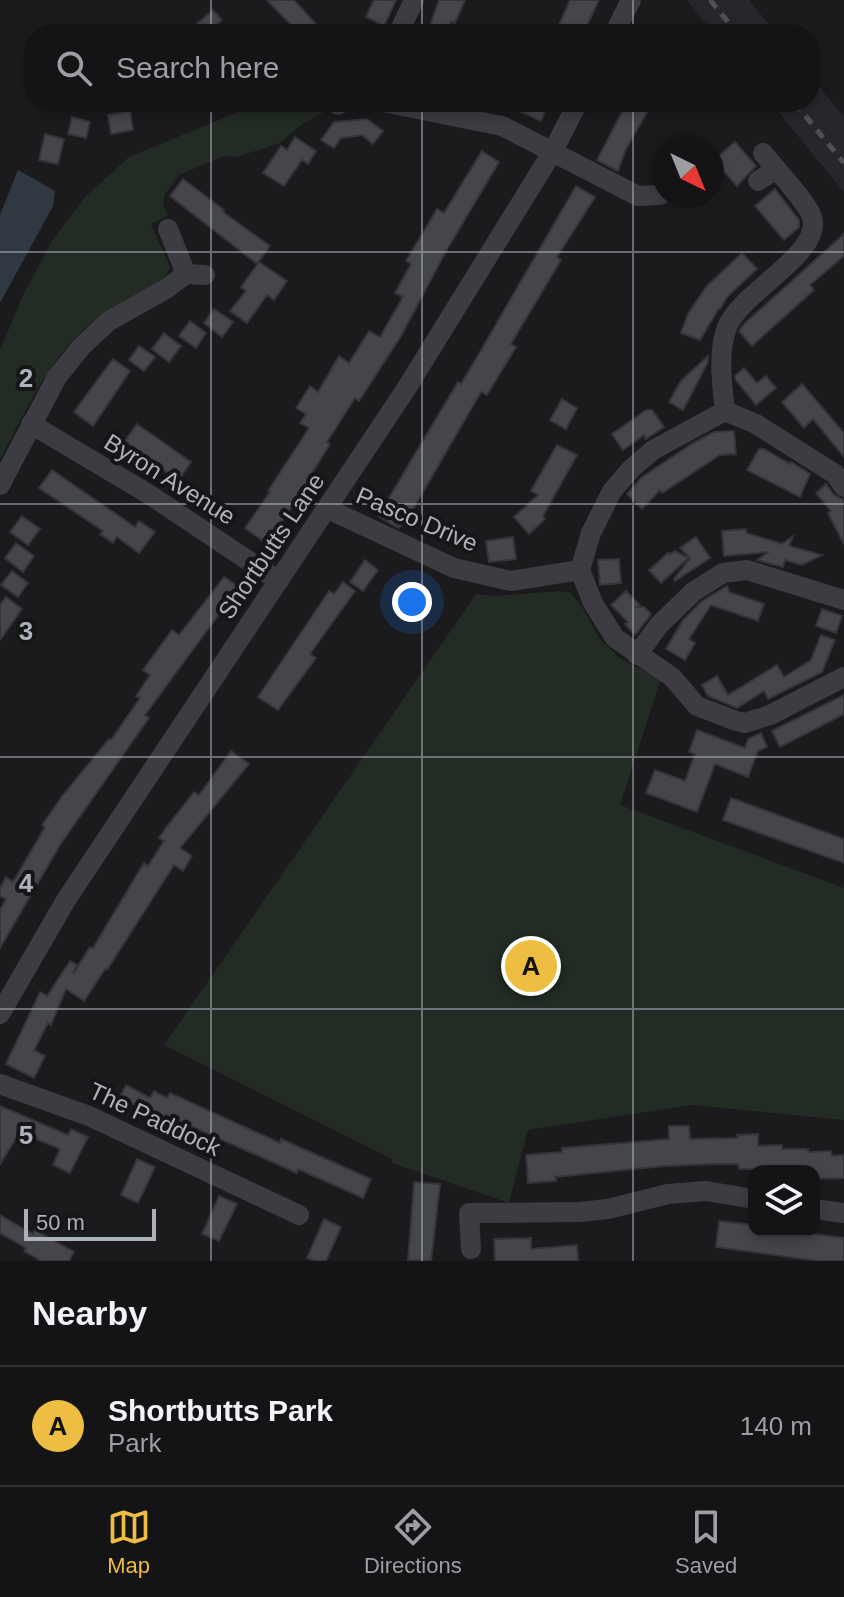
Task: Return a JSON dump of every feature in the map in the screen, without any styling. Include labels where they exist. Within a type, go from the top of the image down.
[{"type":"street","points":[[403,24],[414,0]]},
{"type":"street","points":[[619,24],[631,0]]},
{"type":"street","points":[[433,112],[502,126],[638,196],[652,195]]},
{"type":"street","name":"Shortbutts Lane","points":[[0,1014],[66,900],[406,389],[553,151],[573,112]]},
{"type":"street","points":[[725,411],[723,345],[730,320],[759,287],[800,253],[813,233],[811,213],[769,161],[758,181]]},
{"type":"street","points":[[0,485],[57,377],[82,346],[109,321],[196,275],[168,229]]},
{"type":"street","points":[[725,411],[756,424],[835,474],[844,487]]},
{"type":"street","points":[[725,411],[653,450],[612,491],[591,533],[580,570],[593,603],[615,638],[672,677],[697,706],[745,723],[770,715],[844,677]]},
{"type":"street","name":"Byron Avenue","points":[[31,424],[150,495],[279,581]]},
{"type":"street","name":"Pasco Drive","points":[[328,509],[454,568],[511,581],[580,570]]},
{"type":"street","points":[[637,655],[659,625],[693,592],[723,573],[747,570],[844,600]]},
{"type":"street","name":"The Paddock","points":[[0,1084],[89,1116],[289,1215]]},
{"type":"street","points":[[471,1249],[470,1204],[580,1212],[608,1209],[668,1194],[706,1191],[748,1198]]},
{"type":"street","points":[[820,1210],[844,1213]]},
{"type":"shaded area","points":[[687,0],[749,0],[769,24],[706,24]]},
{"type":"shaded area","points":[[820,88],[844,117],[844,192],[778,112],[820,112]]},
{"type":"shaded area","points":[[238,112],[324,112],[299,126],[280,143],[237,157],[224,156],[179,175],[165,194],[163,204],[168,215],[151,224],[170,267],[165,276],[149,290],[99,317],[67,347],[42,382],[0,460],[0,350],[24,293],[52,241],[85,197],[129,157]]},
{"type":"shaded area","points":[[18,170],[55,191],[53,206],[0,303],[0,215]]},
{"type":"shaded area","points":[[560,591],[571,593],[599,638],[619,658],[661,679],[620,805],[844,888],[844,1120],[692,1105],[528,1130],[509,1203],[392,1163],[392,1159],[164,1045],[476,594],[495,596]]},
{"type":"building","points":[[267,0],[294,0],[316,24],[290,24]]},
{"type":"building","points":[[374,0],[396,0],[385,24],[366,17]]},
{"type":"building","points":[[439,0],[465,0],[455,23],[431,24]]},
{"type":"building","points":[[570,0],[599,0],[588,24],[559,24]]},
{"type":"building","points":[[213,10],[222,20],[217,24],[196,24]]},
{"type":"building","points":[[130,112],[133,130],[111,134],[108,115]]},
{"type":"building","points":[[521,112],[545,112],[541,121]]},
{"type":"building","points":[[622,112],[647,112],[626,149],[618,171],[597,160]]},
{"type":"building","points":[[72,117],[90,122],[86,138],[68,134]]},
{"type":"building","points":[[367,119],[383,131],[373,144],[362,135],[341,138],[334,148],[321,140],[334,122]]},
{"type":"building","points":[[45,134],[64,139],[58,164],[39,160]]},
{"type":"building","points":[[295,137],[316,151],[308,164],[302,160],[284,186],[263,173],[281,146],[287,150]]},
{"type":"building","points":[[735,142],[756,166],[737,186],[724,171],[724,151]]},
{"type":"building","points":[[482,151],[499,162],[401,336],[359,401],[355,398],[327,442],[330,444],[310,479],[267,544],[245,528],[309,428],[300,423],[306,414],[296,408],[310,386],[318,392],[339,356],[349,363],[369,331],[380,337],[403,297],[395,293],[411,264],[406,261],[437,209],[444,213]]},
{"type":"building","points":[[183,179],[270,246],[257,264],[170,196]]},
{"type":"building","points":[[576,186],[595,197],[557,257],[561,260],[511,344],[516,347],[487,395],[481,392],[415,506],[399,528],[395,526],[378,516],[458,382],[461,384]]},
{"type":"building","points":[[775,189],[799,220],[799,227],[784,240],[755,206]]},
{"type":"building","points":[[844,234],[844,256],[810,285],[814,290],[752,346],[739,331],[744,324]]},
{"type":"building","points":[[742,253],[757,269],[728,296],[700,340],[681,333],[688,314],[706,287]]},
{"type":"building","points":[[259,262],[287,281],[274,300],[267,295],[247,323],[230,311],[246,291],[241,287]]},
{"type":"building","points":[[214,309],[233,322],[222,337],[204,323]]},
{"type":"building","points":[[190,321],[206,333],[196,348],[179,336]]},
{"type":"building","points":[[164,333],[181,346],[169,362],[152,349]]},
{"type":"building","points":[[139,346],[155,357],[144,371],[129,360]]},
{"type":"building","points":[[708,356],[708,362],[683,410],[669,402],[681,381]]},
{"type":"building","points":[[113,359],[130,371],[93,426],[74,412]]},
{"type":"building","points":[[744,368],[757,383],[766,376],[776,388],[756,405],[735,379]]},
{"type":"building","points":[[802,384],[844,433],[844,457],[813,419],[804,428],[782,402]]},
{"type":"building","points":[[562,399],[577,408],[566,429],[550,420]]},
{"type":"building","points":[[646,410],[652,410],[664,427],[646,439],[644,435],[623,450],[612,434]]},
{"type":"building","points":[[137,424],[191,462],[178,481],[125,441]]},
{"type":"building","points":[[734,431],[736,454],[720,455],[662,493],[660,490],[642,509],[627,494],[641,478],[693,443],[714,432]]},
{"type":"building","points":[[557,445],[577,455],[543,516],[545,519],[529,534],[514,517],[538,495],[531,491]]},
{"type":"building","points":[[759,449],[791,462],[810,474],[800,497],[747,470]]},
{"type":"building","points":[[52,470],[135,527],[139,521],[155,532],[139,553],[117,537],[113,543],[100,534],[103,531],[39,488]]},
{"type":"building","points":[[826,484],[834,495],[844,500],[844,544],[828,513],[831,511],[816,493]]},
{"type":"building","points":[[22,516],[40,529],[28,545],[10,532]]},
{"type":"building","points":[[746,529],[746,533],[782,544],[793,536],[789,546],[822,555],[802,565],[785,560],[783,567],[757,560],[769,552],[724,556],[722,531]]},
{"type":"building","points":[[513,537],[516,559],[489,562],[486,541]]},
{"type":"building","points":[[696,537],[710,558],[675,581],[690,558],[680,548]]},
{"type":"building","points":[[16,543],[34,556],[23,572],[5,558]]},
{"type":"building","points":[[675,551],[688,558],[661,583],[649,570],[668,553]]},
{"type":"building","points":[[619,559],[621,583],[600,585],[598,560]]},
{"type":"building","points":[[365,560],[378,570],[363,591],[350,582]]},
{"type":"building","points":[[12,571],[28,583],[18,597],[1,585]]},
{"type":"building","points":[[224,577],[239,587],[145,715],[149,718],[60,845],[0,948],[0,910],[6,899],[0,896],[0,888],[6,877],[13,882],[45,827],[42,825],[63,795],[111,740],[140,698],[136,696],[150,675],[143,670],[172,630],[179,635]]},
{"type":"building","points":[[343,582],[355,591],[310,654],[316,658],[278,710],[258,697],[329,591],[334,594]]},
{"type":"building","points":[[727,586],[729,592],[764,604],[758,621],[711,605],[689,639],[695,643],[685,660],[666,649],[683,620],[701,602]]},
{"type":"building","points":[[626,591],[640,605],[637,607],[644,607],[651,614],[635,635],[625,624],[628,622],[611,605]]},
{"type":"building","points":[[6,597],[22,609],[0,640],[0,605]]},
{"type":"building","points":[[822,609],[842,616],[836,633],[816,626]]},
{"type":"building","points":[[821,635],[835,640],[822,672],[768,699],[764,691],[737,708],[708,696],[702,685],[717,676],[728,695],[777,665],[784,677],[811,660]]},
{"type":"building","points":[[844,695],[844,714],[780,747],[772,731]]},
{"type":"building","points":[[697,730],[745,748],[748,739],[761,733],[767,747],[758,751],[748,777],[715,764],[697,812],[646,793],[655,770],[685,781],[695,754],[689,752]]},
{"type":"building","points":[[231,751],[249,764],[180,848],[192,856],[183,871],[174,865],[84,1001],[66,989],[51,1025],[48,1023],[34,1050],[45,1056],[34,1078],[6,1064],[40,992],[47,996],[70,961],[77,965],[73,974],[90,947],[93,948],[144,863],[148,866],[164,841],[159,838],[168,825],[194,792],[199,795]]},
{"type":"building","points":[[731,798],[844,839],[844,863],[723,820]]},
{"type":"building","points":[[126,1085],[150,1098],[154,1091],[167,1098],[170,1093],[280,1143],[281,1139],[371,1179],[363,1198],[298,1169],[297,1173],[166,1115],[164,1120],[120,1097]]},
{"type":"building","points":[[0,1106],[68,1135],[71,1129],[88,1137],[70,1173],[53,1165],[60,1149],[20,1132],[0,1164]]},
{"type":"building","points":[[669,1126],[689,1126],[690,1139],[738,1138],[737,1135],[758,1134],[758,1146],[782,1145],[782,1149],[831,1151],[832,1156],[844,1155],[844,1178],[820,1179],[820,1165],[748,1165],[748,1169],[739,1169],[738,1164],[715,1164],[555,1177],[556,1181],[528,1183],[526,1155],[562,1152],[562,1148],[669,1139]]},
{"type":"building","points":[[137,1159],[155,1167],[138,1203],[121,1195]]},
{"type":"building","points":[[414,1182],[440,1184],[431,1261],[408,1260]]},
{"type":"building","points":[[219,1196],[237,1204],[219,1241],[202,1234]]},
{"type":"building","points":[[0,1215],[74,1252],[69,1261],[41,1261],[24,1251],[26,1248],[0,1233]]},
{"type":"building","points":[[324,1219],[341,1227],[326,1261],[315,1261],[307,1258]]},
{"type":"building","points":[[719,1221],[748,1224],[748,1237],[820,1235],[844,1238],[844,1261],[818,1261],[716,1247]]},
{"type":"building","points":[[531,1238],[531,1249],[577,1245],[578,1261],[495,1261],[494,1239]]},
{"type":"railway","points":[[710,0],[730,24]]},
{"type":"railway","points":[[802,112],[844,163]]},
{"type":"place","name":"Shortbutts Park","points":[[531,966]]}]
